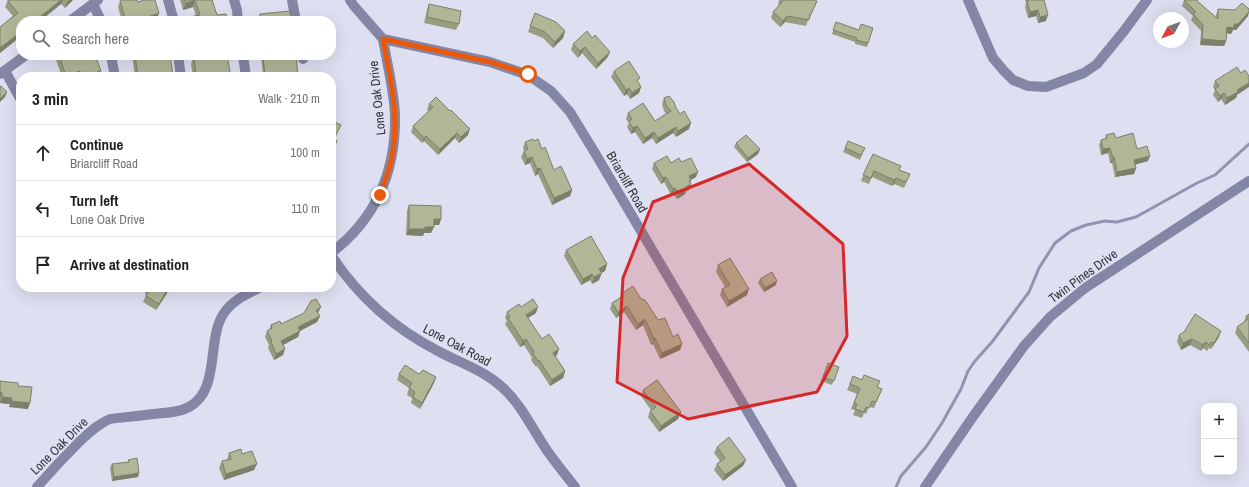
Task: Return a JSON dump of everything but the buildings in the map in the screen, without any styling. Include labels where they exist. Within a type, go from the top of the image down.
[{"type":"street","points":[[168,0],[173,16]]},
{"type":"street","points":[[234,0],[237,16]]},
{"type":"street","points":[[292,0],[295,16]]},
{"type":"street","points":[[350,0],[383,39]]},
{"type":"street","points":[[968,0],[993,58],[1004,71],[1013,80],[1028,86],[1046,87],[1084,73],[1097,64],[1147,0]]},
{"type":"street","points":[[77,16],[95,2],[99,16]]},
{"type":"street","name":"Lone Oak Drive","points":[[336,250],[351,236],[380,195],[391,162],[394,141],[394,113],[383,39]]},
{"type":"street","name":"Briarcliff Road","points":[[383,39],[490,62],[528,74],[551,91],[570,112],[595,153],[792,487]]},
{"type":"street","points":[[16,93],[2,73],[19,60]]},
{"type":"street","points":[[112,60],[114,72]]},
{"type":"street","points":[[179,60],[180,72]]},
{"type":"street","points":[[244,60],[245,72]]},
{"type":"street","name":"Twin Pines Drive","points":[[925,487],[1024,346],[1050,317],[1085,288],[1249,180]]},
{"type":"street","name":"Lone Oak Road","points":[[336,262],[359,290],[402,330],[438,351],[485,374],[502,388],[517,405],[545,448],[576,487]]},
{"type":"street","name":"Lone Oak Drive","points":[[37,487],[65,456],[103,422],[110,419],[176,412],[188,408],[194,403],[202,395],[206,385],[218,325],[224,313],[242,296],[250,292]]},
{"type":"highlighted area","points":[[749,164],[843,244],[847,336],[817,392],[688,419],[617,382],[623,278],[653,202]]},
{"type":"waterway","points":[[896,487],[901,476],[926,447],[942,423],[961,389],[968,371],[992,342],[1029,292],[1039,268],[1055,243],[1071,231],[1086,225],[1105,221],[1117,222],[1136,217],[1197,183],[1215,175],[1249,144]]},
{"type":"route","points":[[380,195],[391,162],[394,141],[392,89],[383,39],[490,62],[528,74]]}]
